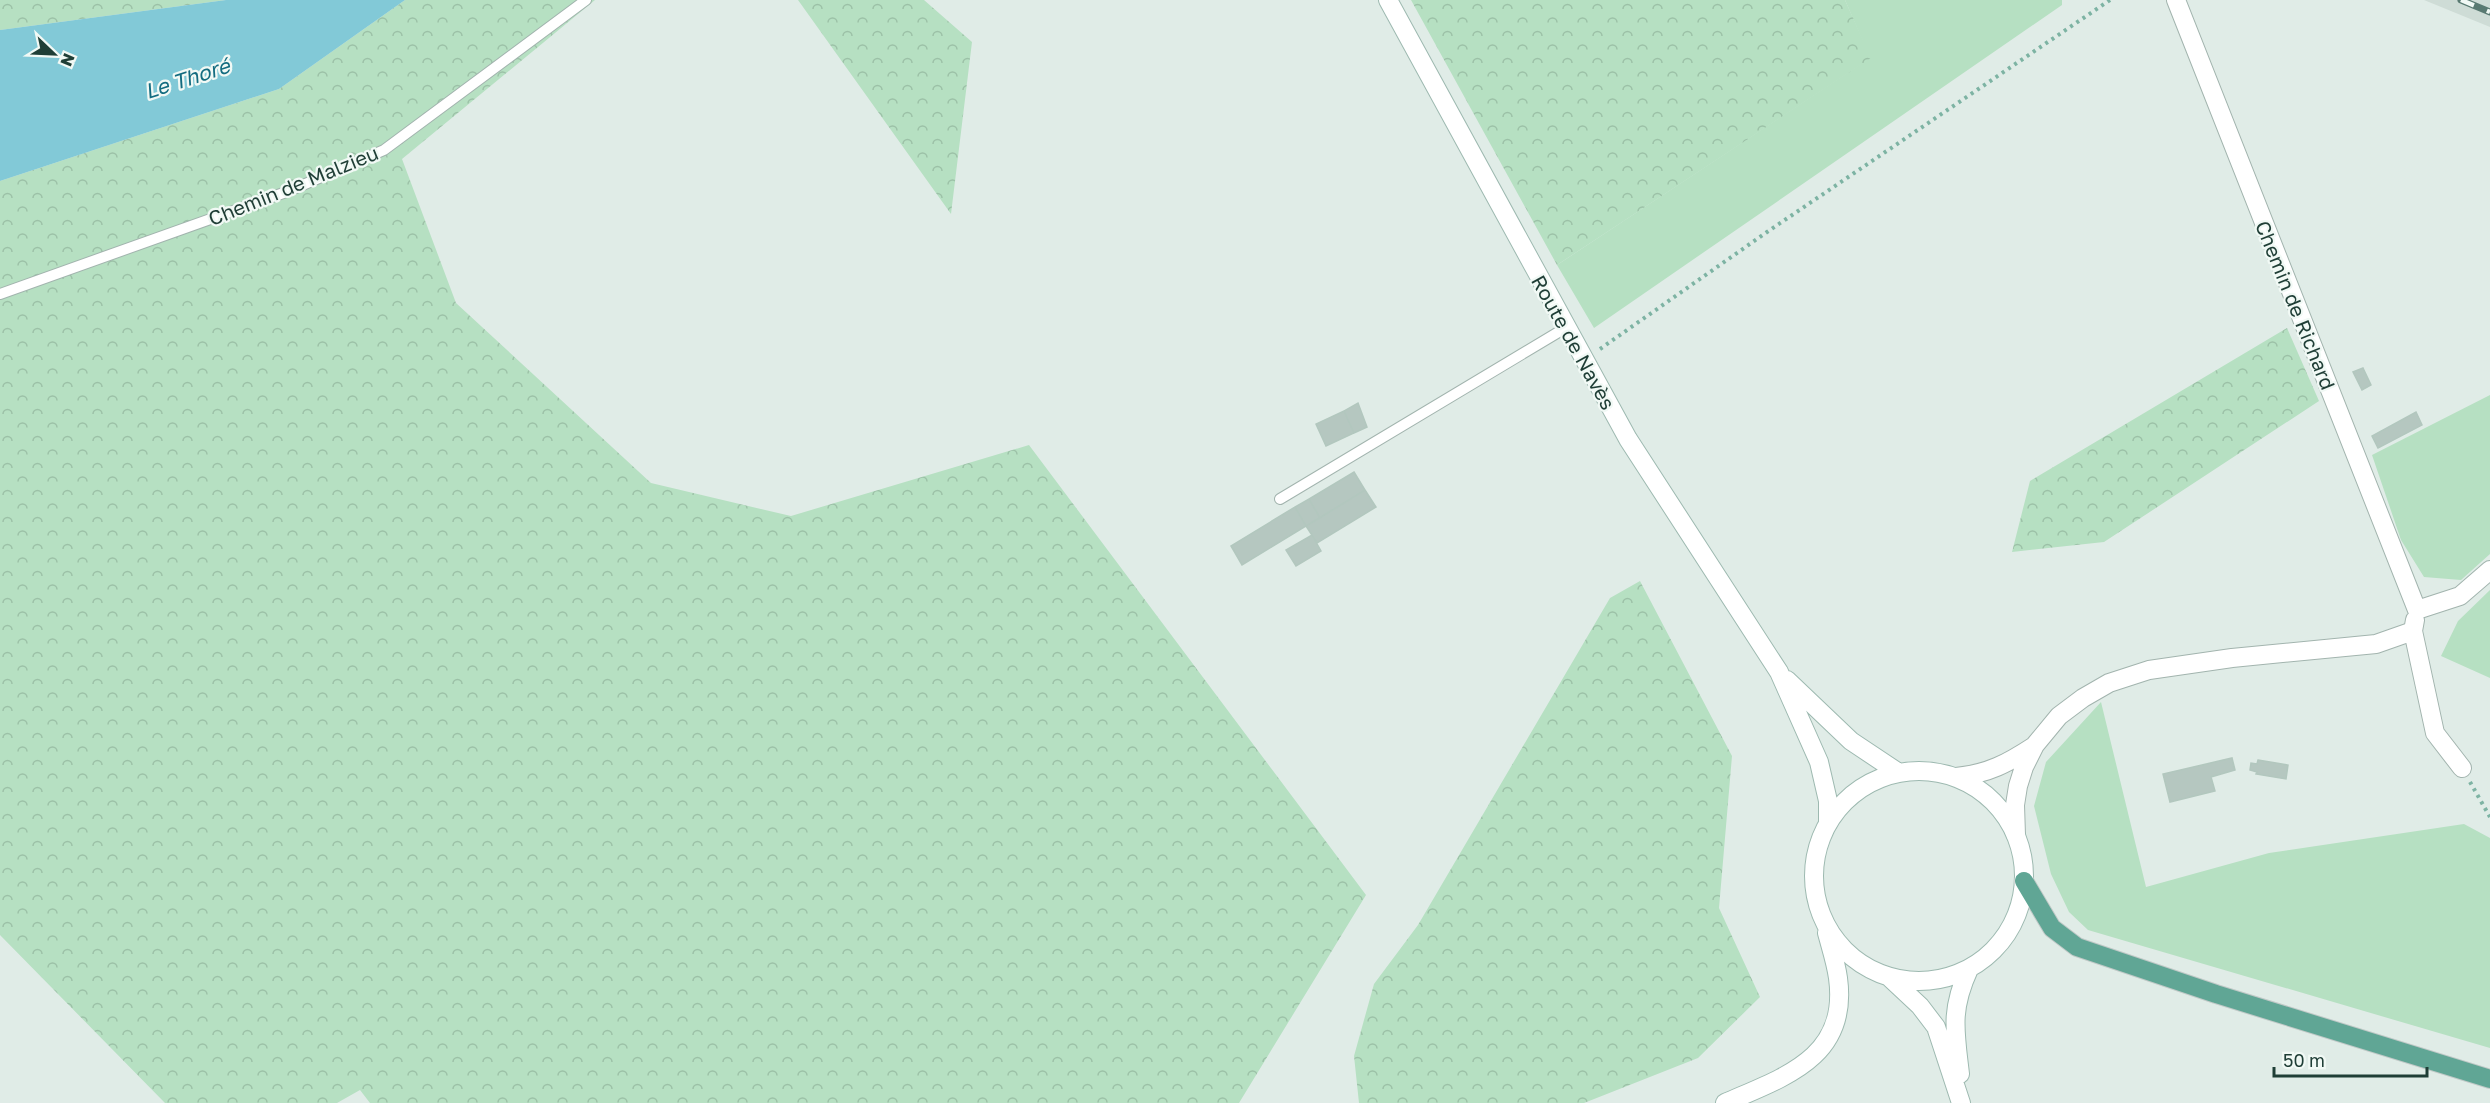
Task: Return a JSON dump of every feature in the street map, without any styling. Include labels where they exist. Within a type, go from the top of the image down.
[{"type":"main road","name":"Route de Navès","points":[[1388,0],[1628,439],[1779,672],[1819,762],[1828,801],[1828,824]]},
{"type":"main road","name":"Chemin de Richard","points":[[2176,0],[2416,610]]},
{"type":"main road","points":[[2462,768],[2435,734],[2412,631],[2416,610],[2460,596],[2490,570]]},
{"type":"main road","points":[[2016,835],[2015,805],[2018,786],[2035,745],[2059,716],[2083,698],[2109,683],[2149,670],[2232,658],[2376,644],[2412,631]]},
{"type":"main road","name":"Route de Navès","points":[[1779,672],[1851,741],[1899,773]]},
{"type":"main road","points":[[1956,777],[1979,775],[2015,758],[2035,745]]},
{"type":"main road","name":"Route de Navès","points":[[1928,771],[1956,777],[1981,791],[2002,810],[2016,835],[2023,857],[2024,881],[2020,907],[2008,932],[1991,953],[1969,969],[1944,979],[1916,981],[1889,977],[1863,965],[1841,946],[1825,923],[1817,898],[1814,873],[1818,848],[1828,824],[1847,800],[1871,783],[1899,773],[1928,771]]},
{"type":"main road","points":[[2024,881],[2052,928],[2077,947],[2216,994],[2490,1079]]},
{"type":"main road","points":[[1725,1103],[1800,1068],[1813,1058],[1832,1032],[1838,1014],[1838,978],[1825,923]]},
{"type":"main road","name":"Route de Navès","points":[[1963,1103],[1954,1020],[1961,986],[1969,969]]},
{"type":"main road","name":"Route de Navès","points":[[1889,977],[1920,1005],[1936,1027],[1963,1103]]},
{"type":"lane","name":"Chemin de Malzieu","points":[[0,294],[289,190],[384,150],[586,0]]},
{"type":"lane","points":[[1280,498],[1567,327]]},
{"type":"path","points":[[1585,360],[1767,232],[2109,0]]},
{"type":"path","points":[[2462,768],[2490,817]]},
{"type":"shaded area","points":[[2424,0],[2490,0],[2490,27]]},
{"type":"green space","points":[[0,0],[226,0],[0,30]]},
{"type":"green space","points":[[405,0],[595,0],[402,159],[456,303],[651,483],[791,516],[1029,445],[1366,895],[1239,1103],[370,1103],[360,1090],[337,1103],[165,1103],[0,935],[0,181],[279,89]]},
{"type":"green space","points":[[798,0],[924,0],[972,42],[951,214]]},
{"type":"green space","points":[[1411,0],[1845,0],[1871,58],[1557,265]]},
{"type":"green space","points":[[1845,0],[2062,0],[2062,5],[1594,328],[1557,265],[1870,58]]},
{"type":"green space","points":[[2287,328],[2319,401],[2104,542],[2012,552],[2030,481]]},
{"type":"green space","points":[[2490,395],[2490,554],[2461,580],[2424,577],[2401,540],[2372,455]]},
{"type":"green space","points":[[1640,581],[1732,756],[1719,908],[1760,997],[1698,1058],[1584,1103],[1359,1103],[1354,1056],[1374,984],[1418,925],[1610,598]]},
{"type":"green space","points":[[2490,590],[2490,678],[2441,656],[2458,621]]},
{"type":"green space","points":[[2101,702],[2146,887],[2269,853],[2464,824],[2490,838],[2490,1048],[2088,930],[2069,912],[2051,874],[2034,806],[2046,762]]},
{"type":"water","name":"Le Thoré","points":[[226,0],[405,0],[279,89],[0,181],[0,30]]},
{"type":"building","points":[[2363,368],[2371,385],[2362,390],[2353,372]]},
{"type":"building","points":[[1358,403],[1367,427],[1354,433],[1344,411]]},
{"type":"building","points":[[1344,411],[1354,433],[1326,446],[1316,424]]},
{"type":"building","points":[[2416,412],[2422,425],[2378,448],[2372,436]]},
{"type":"building","points":[[1354,472],[1365,490],[1320,518],[1309,499]]},
{"type":"building","points":[[1365,490],[1376,507],[1317,543],[1306,526]]},
{"type":"building","points":[[1309,499],[1320,518],[1306,526],[1295,507]]},
{"type":"building","points":[[1295,507],[1306,526],[1242,565],[1231,546]]},
{"type":"building","points":[[1312,535],[1321,551],[1296,566],[1286,550]]},
{"type":"building","points":[[2232,758],[2235,770],[2211,777],[2215,791],[2170,802],[2163,774]]},
{"type":"building","points":[[2258,760],[2288,765],[2286,779],[2256,774],[2257,772],[2250,770],[2251,763],[2257,764]]},
{"type":"railway","points":[[2461,0],[2490,12]]}]
